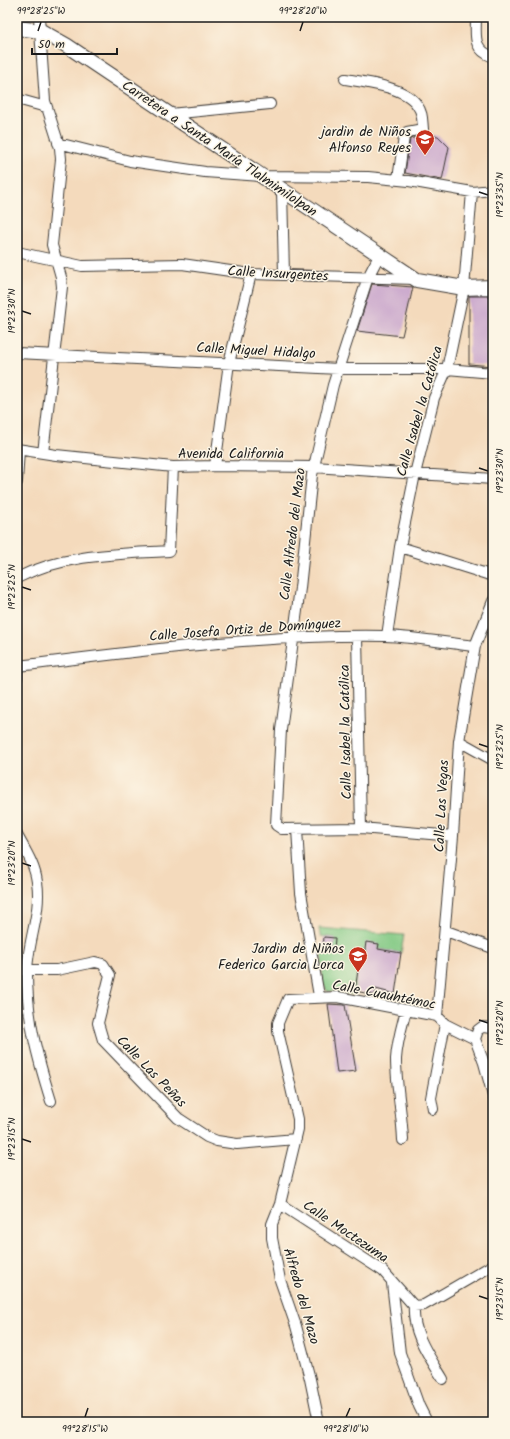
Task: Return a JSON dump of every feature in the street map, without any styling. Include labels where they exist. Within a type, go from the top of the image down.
[{"type":"main road","name":"Carretera a Santa María Tlalmimilolpan","points":[[17,28],[40,24],[66,45],[417,280]]},
{"type":"main road","name":"Calle Insurgentes","points":[[417,280],[464,288],[493,287]]},
{"type":"street","points":[[476,17],[477,45],[480,50],[493,56]]},
{"type":"street","points":[[40,24],[46,107],[58,143],[61,159],[61,172],[52,245],[61,277],[62,287],[43,454]]},
{"type":"street","points":[[345,79],[374,84],[390,89],[414,101],[418,106],[423,119],[423,129],[407,132],[404,137],[398,179]]},
{"type":"street","points":[[17,99],[46,107]]},
{"type":"street","points":[[170,114],[270,104]]},
{"type":"street","points":[[58,143],[97,154],[172,168],[262,176],[368,177],[398,179],[472,192],[493,190]]},
{"type":"street","points":[[282,190],[284,274]]},
{"type":"street","name":"Calle Isabel la Católica","points":[[387,636],[400,547],[415,474],[434,398],[447,369],[464,288],[472,192]]},
{"type":"street","name":"Calle Insurgentes","points":[[17,252],[57,262],[82,266],[182,264],[251,274],[368,277],[417,280]]},
{"type":"street","name":"Calle Alfredo del Mazo","points":[[297,829],[277,827],[278,761],[314,467],[331,393],[368,277],[380,254]]},
{"type":"street","points":[[214,466],[229,363],[251,274]]},
{"type":"street","name":"Calle Miguel Hidalgo","points":[[17,353],[339,369],[447,369],[493,374]]},
{"type":"street","points":[[17,482],[18,450]]},
{"type":"street","name":"Avenida California","points":[[18,450],[43,454],[173,467],[314,467],[493,479]]},
{"type":"street","points":[[17,578],[70,560],[89,556],[169,551],[173,467]]},
{"type":"street","points":[[400,547],[493,576]]},
{"type":"street","name":"Calle Las Vegas","points":[[437,1016],[446,931],[459,741],[475,646],[489,624],[493,601]]},
{"type":"street","name":"Calle Josefa Ortiz de Domínguez","points":[[18,666],[192,645],[323,636],[387,636],[475,646]]},
{"type":"street","name":"Calle Isabel la Católica","points":[[357,636],[361,828]]},
{"type":"street","points":[[17,662],[17,678]]},
{"type":"street","points":[[459,741],[493,760]]},
{"type":"street","points":[[319,996],[301,893],[297,829],[361,828],[453,836]]},
{"type":"street","points":[[17,835],[30,860],[37,883],[37,901],[22,970],[35,1050],[51,1101]]},
{"type":"street","points":[[446,931],[493,948]]},
{"type":"street","name":"Calle Las Peñas","points":[[22,970],[57,970],[95,962],[103,964],[110,976],[98,1023],[103,1040],[178,1118],[188,1126],[207,1137],[228,1143],[296,1139]]},
{"type":"street","name":"Calle Cuauhtémoc","points":[[319,996],[338,997],[437,1016],[446,1024],[475,1039]]},
{"type":"street","name":"Alfredo del Mazo","points":[[319,996],[288,999],[278,1023],[298,1118],[296,1139],[280,1204],[272,1224],[275,1262],[306,1364],[319,1422]]},
{"type":"street","points":[[403,1140],[396,1059],[397,1047],[406,1010]]},
{"type":"street","points":[[433,1109],[431,1098],[446,1024]]},
{"type":"street","points":[[493,1028],[482,1027],[478,1030],[475,1039],[484,1063],[493,1096]]},
{"type":"street","name":"Calle Moctezuma","points":[[280,1204],[383,1271],[392,1283],[414,1306]]},
{"type":"street","points":[[442,1378],[420,1339],[413,1320],[414,1306],[424,1305],[493,1265]]},
{"type":"street","points":[[392,1283],[400,1353],[418,1406],[427,1422]]},
{"type":"green space","points":[[319,928],[404,935],[401,953],[378,949],[379,944],[363,964],[359,963],[353,995],[327,991],[323,984],[321,949],[333,950],[335,938],[320,936]]},
{"type":"building","points":[[426,134],[438,136],[449,147],[442,180],[405,173],[410,139]]},
{"type":"building","points":[[372,284],[413,287],[402,336],[357,331]]},
{"type":"building","points":[[469,296],[493,296],[493,366],[469,364]]},
{"type":"building","points":[[324,937],[335,938],[334,951],[323,949]]},
{"type":"building","points":[[366,942],[379,944],[378,949],[401,953],[395,994],[376,989],[375,995],[355,991],[359,963],[363,964]]},
{"type":"building","points":[[328,1004],[345,1005],[356,1071],[337,1073]]},
{"type":"place","name":"jardin de Niños Alfonso Reyes","points":[[425,156]]},
{"type":"place","name":"Jardin de Niños Federico Garcia Lorca","points":[[358,973]]}]
